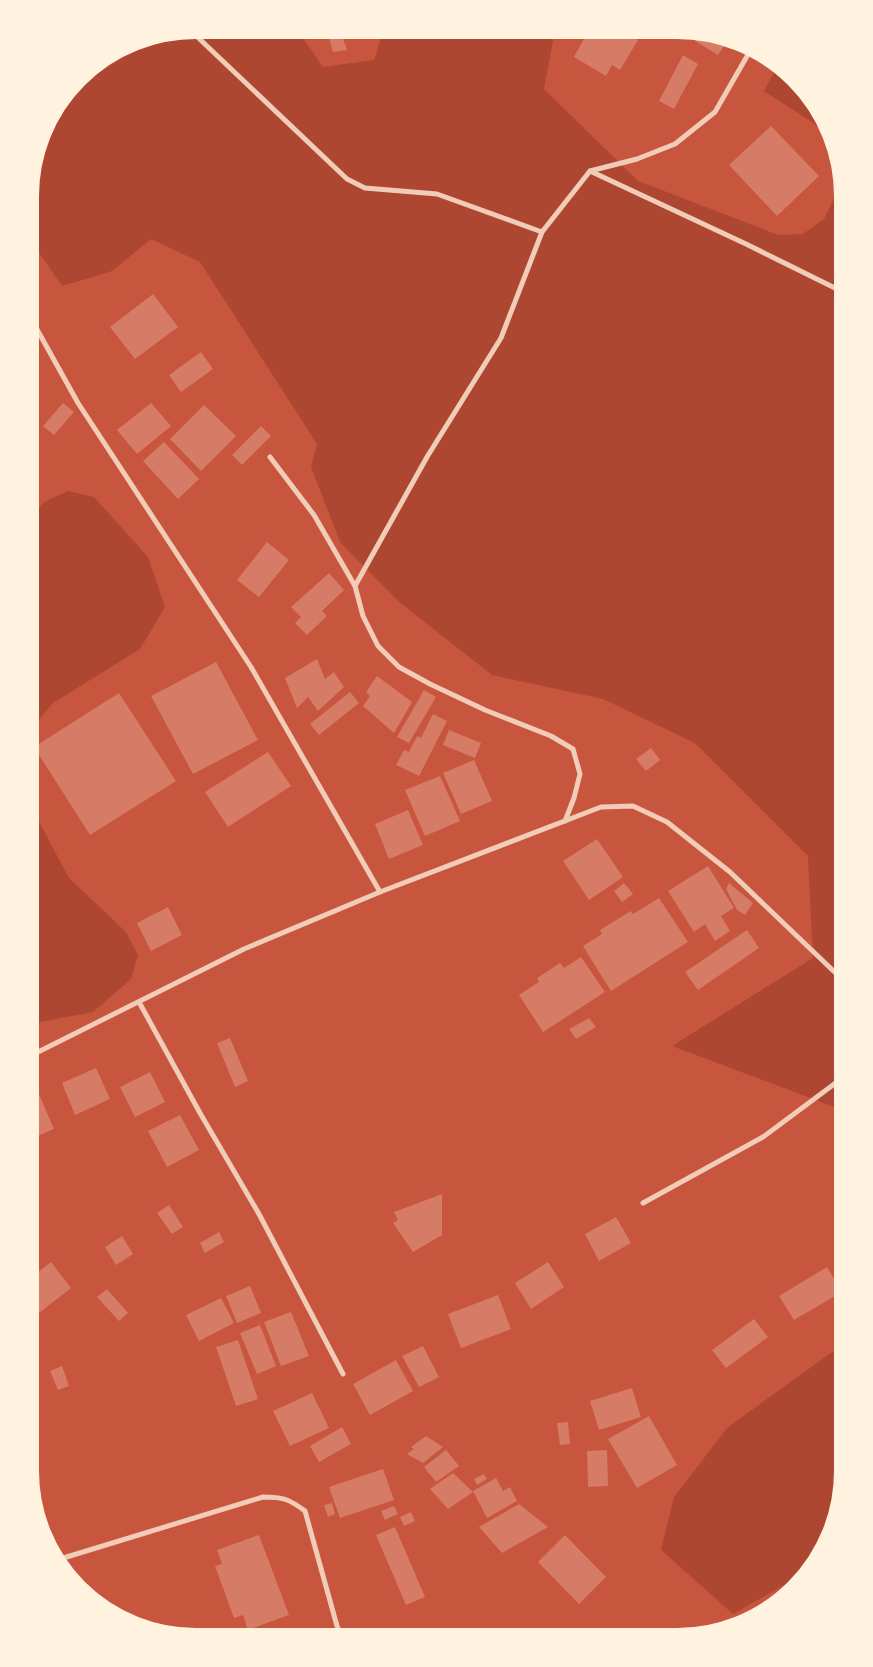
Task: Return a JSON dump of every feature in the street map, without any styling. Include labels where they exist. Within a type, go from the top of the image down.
[{"type":"street","points":[[196,36],[347,180],[365,188],[437,194],[542,232]]},
{"type":"street","points":[[355,586],[427,457],[501,338],[542,232],[590,171],[637,159],[676,144],[715,112],[748,54]]},
{"type":"street","points":[[590,171],[746,244],[837,289]]},
{"type":"street","points":[[36,328],[78,403],[251,667],[380,892]]},
{"type":"street","points":[[270,457],[314,515],[355,586],[363,616],[378,646],[399,667],[485,710],[551,736],[573,749],[580,774],[574,798],[565,821]]},
{"type":"street","points":[[36,1053],[244,949],[380,892],[601,807],[634,806],[667,822],[730,872],[836,974]]},
{"type":"street","points":[[139,1002],[200,1113],[259,1214],[343,1374]]},
{"type":"street","points":[[643,1203],[763,1137],[836,1082]]},
{"type":"street","points":[[62,1558],[263,1496],[282,1497],[292,1501],[305,1511],[340,1631]]},
{"type":"shaded area","points":[[196,36],[301,36],[323,67],[374,60],[382,36],[554,36],[544,89],[638,181],[778,235],[803,234],[824,219],[837,194],[836,1108],[672,1046],[813,958],[808,856],[695,743],[603,699],[492,675],[398,601],[340,542],[311,467],[317,444],[200,262],[151,239],[112,271],[62,286],[36,248],[38,175],[48,135],[69,99],[99,69],[116,58],[145,45],[175,38]]},
{"type":"shaded area","points":[[775,70],[797,91],[810,107],[821,128],[764,91]]},
{"type":"shaded area","points":[[68,491],[94,497],[148,557],[165,607],[140,649],[53,703],[36,723],[36,511],[44,502]]},
{"type":"shaded area","points":[[36,816],[69,878],[126,932],[138,955],[131,979],[93,1012],[36,1024]]},
{"type":"shaded area","points":[[836,1349],[836,1481],[834,1502],[825,1532],[804,1568],[794,1579],[733,1614],[661,1550],[674,1497],[728,1427]]},
{"type":"building","points":[[328,36],[342,36],[347,50],[333,52]]},
{"type":"building","points":[[586,36],[631,36],[638,40],[620,70],[612,65],[606,76],[574,57]]},
{"type":"building","points":[[697,38],[708,39],[725,44],[718,55],[695,41]]},
{"type":"building","points":[[683,55],[698,64],[674,109],[659,101]]},
{"type":"building","points":[[771,126],[819,176],[777,216],[729,165]]},
{"type":"building","points":[[153,294],[178,327],[135,359],[110,327]]},
{"type":"building","points":[[201,352],[213,369],[181,392],[169,375]]},
{"type":"building","points":[[63,403],[74,412],[54,435],[43,426]]},
{"type":"building","points":[[151,403],[171,426],[137,454],[117,430]]},
{"type":"building","points":[[204,405],[236,436],[201,471],[170,439]]},
{"type":"building","points":[[261,426],[271,436],[242,465],[232,455]]},
{"type":"building","points":[[164,442],[199,479],[178,499],[143,461]]},
{"type":"building","points":[[267,542],[289,560],[259,597],[237,580]]},
{"type":"building","points":[[329,573],[344,590],[322,611],[327,616],[307,635],[295,623],[301,617],[291,607]]},
{"type":"building","points":[[317,659],[325,679],[334,672],[344,687],[318,711],[308,697],[297,708],[285,678]]},
{"type":"building","points":[[216,662],[258,740],[193,774],[151,696]]},
{"type":"building","points":[[377,676],[412,702],[394,733],[363,706],[370,696],[366,692]]},
{"type":"building","points":[[424,690],[436,697],[409,743],[397,737]]},
{"type":"building","points":[[350,692],[359,703],[319,735],[310,724]]},
{"type":"building","points":[[119,693],[176,781],[90,835],[36,750],[36,746]]},
{"type":"building","points":[[433,714],[447,721],[419,776],[396,765],[404,750],[409,752],[417,736],[421,738]]},
{"type":"building","points":[[449,730],[481,743],[475,758],[443,745]]},
{"type":"building","points":[[651,748],[660,760],[646,771],[636,759]]},
{"type":"building","points":[[268,752],[291,786],[228,827],[205,792]]},
{"type":"building","points":[[474,760],[492,801],[461,814],[443,773]]},
{"type":"building","points":[[440,776],[460,821],[425,836],[405,790]]},
{"type":"building","points":[[408,810],[423,845],[389,859],[375,824]]},
{"type":"building","points":[[597,839],[623,877],[589,900],[563,861]]},
{"type":"building","points":[[708,866],[734,908],[721,916],[730,931],[715,941],[705,924],[694,932],[668,891]]},
{"type":"building","points":[[624,883],[633,894],[622,902],[614,891]]},
{"type":"building","points":[[729,883],[753,903],[745,915],[737,910],[726,889]]},
{"type":"building","points":[[659,898],[688,942],[611,991],[583,946],[602,934],[600,930],[631,911],[633,914]]},
{"type":"building","points":[[168,907],[182,935],[151,951],[137,923]]},
{"type":"building","points":[[747,930],[759,948],[698,990],[685,972]]},
{"type":"building","points":[[581,957],[605,992],[543,1032],[519,995],[539,982],[537,978],[560,963],[564,968]]},
{"type":"building","points":[[589,1018],[596,1027],[576,1039],[569,1029]]},
{"type":"building","points":[[230,1038],[248,1081],[235,1087],[217,1043]]},
{"type":"building","points":[[96,1068],[110,1099],[75,1115],[62,1083]]},
{"type":"building","points":[[150,1072],[165,1102],[135,1117],[120,1087]]},
{"type":"building","points":[[38,1092],[54,1129],[36,1137],[36,1093]]},
{"type":"building","points":[[180,1115],[199,1150],[167,1167],[148,1131]]},
{"type":"building","points":[[442,1194],[442,1235],[413,1252],[393,1223],[398,1220],[394,1212]]},
{"type":"building","points":[[169,1205],[183,1227],[172,1234],[157,1213]]},
{"type":"building","points":[[616,1217],[631,1243],[599,1261],[585,1234]]},
{"type":"building","points":[[219,1232],[224,1242],[205,1253],[200,1243]]},
{"type":"building","points":[[122,1236],[133,1254],[116,1265],[105,1247]]},
{"type":"building","points":[[51,1262],[71,1288],[39,1313],[36,1309],[36,1274]]},
{"type":"building","points":[[548,1262],[564,1287],[531,1309],[515,1283]]},
{"type":"building","points":[[827,1267],[836,1282],[836,1295],[794,1320],[779,1296]]},
{"type":"building","points":[[250,1286],[261,1313],[237,1323],[226,1296]]},
{"type":"building","points":[[107,1289],[128,1313],[119,1321],[97,1297]]},
{"type":"building","points":[[498,1295],[511,1329],[461,1348],[448,1314]]},
{"type":"building","points":[[221,1298],[234,1323],[199,1341],[186,1315]]},
{"type":"building","points":[[291,1312],[309,1356],[281,1366],[264,1322]]},
{"type":"building","points":[[754,1319],[768,1337],[726,1368],[712,1350]]},
{"type":"building","points":[[260,1325],[276,1366],[257,1374],[240,1333]]},
{"type":"building","points":[[238,1340],[258,1399],[236,1406],[216,1347]]},
{"type":"building","points":[[423,1346],[439,1377],[419,1387],[402,1356]]},
{"type":"building","points":[[396,1360],[413,1391],[370,1415],[353,1384]]},
{"type":"building","points":[[62,1366],[69,1386],[58,1390],[50,1371]]},
{"type":"building","points":[[632,1388],[641,1417],[599,1430],[590,1401]]},
{"type":"building","points":[[312,1393],[329,1428],[290,1446],[273,1411]]},
{"type":"building","points":[[649,1416],[677,1465],[637,1488],[608,1439]]},
{"type":"building","points":[[568,1422],[570,1444],[560,1445],[557,1423]]},
{"type":"building","points":[[342,1427],[351,1444],[319,1462],[310,1446]]},
{"type":"building","points":[[426,1436],[443,1447],[423,1463],[407,1454],[414,1449],[411,1447]]},
{"type":"building","points":[[446,1450],[459,1466],[436,1482],[424,1467]]},
{"type":"building","points":[[607,1450],[608,1486],[588,1487],[587,1451]]},
{"type":"building","points":[[383,1469],[394,1500],[340,1518],[329,1487]]},
{"type":"building","points":[[453,1473],[473,1492],[448,1509],[430,1489]]},
{"type":"building","points":[[484,1474],[487,1479],[477,1485],[474,1479]]},
{"type":"building","points":[[496,1478],[503,1491],[510,1487],[517,1501],[487,1518],[473,1491]]},
{"type":"building","points":[[332,1503],[335,1514],[328,1517],[324,1505]]},
{"type":"building","points":[[519,1504],[548,1527],[502,1553],[479,1527]]},
{"type":"building","points":[[394,1506],[398,1514],[385,1520],[381,1511]]},
{"type":"building","points":[[411,1512],[415,1521],[404,1526],[400,1517]]},
{"type":"building","points":[[395,1527],[425,1597],[406,1605],[376,1535]]},
{"type":"building","points":[[259,1535],[289,1615],[248,1630],[243,1615],[234,1618],[215,1566],[222,1564],[217,1550]]},
{"type":"building","points":[[565,1535],[606,1577],[579,1604],[538,1562]]}]
